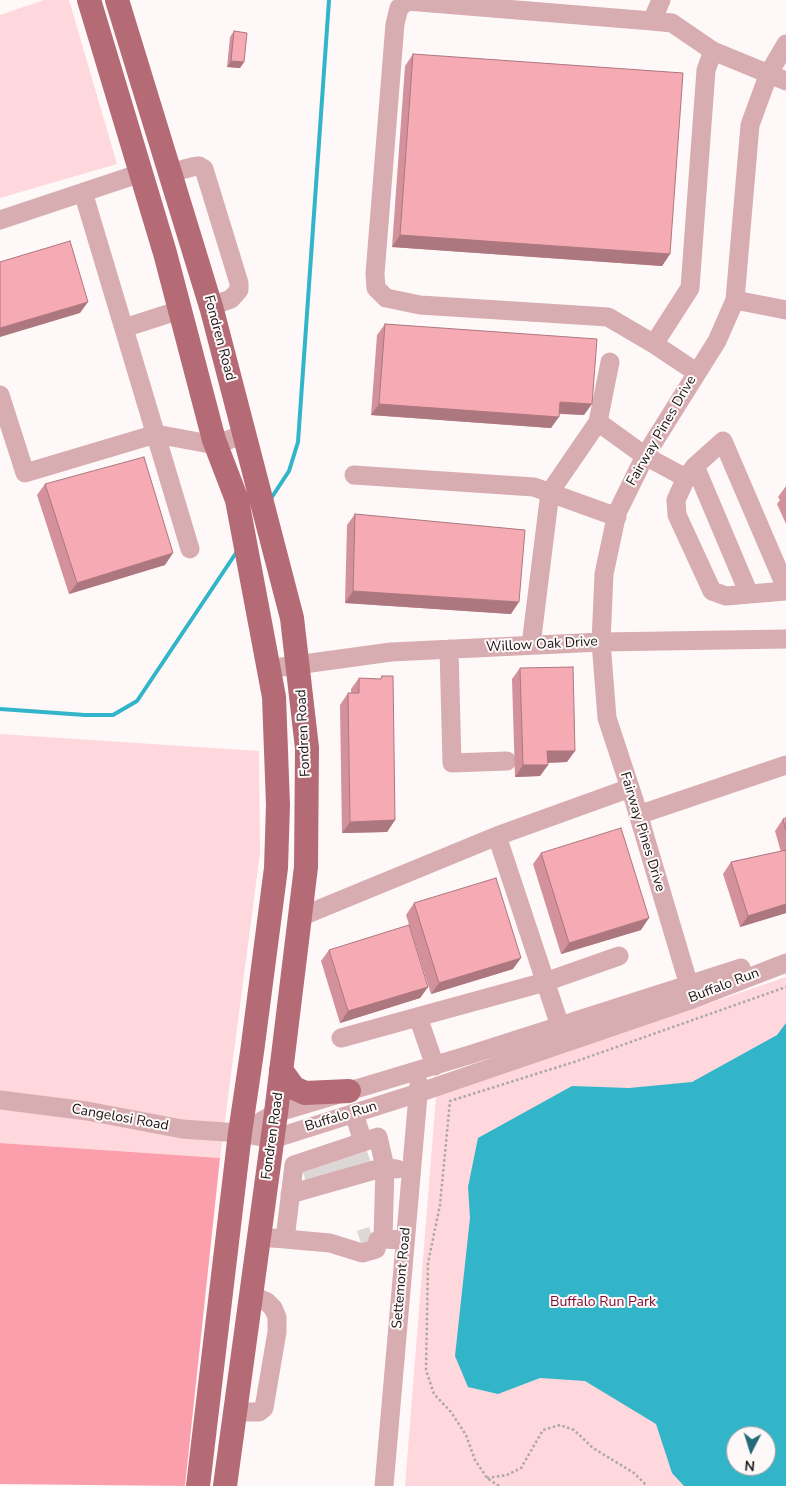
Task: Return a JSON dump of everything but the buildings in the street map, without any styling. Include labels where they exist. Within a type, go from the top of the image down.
[{"type":"main road","name":"Fondren Road","points":[[89,0],[140,168],[179,306],[215,445],[237,500],[267,669],[274,697],[278,805],[276,868],[240,1133],[198,1483]]},
{"type":"main road","name":"Fondren Road","points":[[117,0],[209,300],[292,618],[299,665],[307,748],[306,867],[273,1139],[226,1484]]},
{"type":"main road","points":[[140,168],[167,164]]},
{"type":"main road","points":[[179,306],[209,300]]},
{"type":"main road","points":[[276,868],[306,867]]},
{"type":"main road","points":[[281,1070],[294,1088],[352,1102]]},
{"type":"main road","points":[[220,1291],[251,1296]]},
{"type":"main road","points":[[198,1483],[226,1484]]},
{"type":"street","points":[[652,21],[661,0]]},
{"type":"street","points":[[696,372],[654,344],[608,318],[420,305],[386,298],[376,288],[375,274],[395,24],[399,4],[407,1],[672,23],[713,50],[786,81]]},
{"type":"street","name":"Fairway Pines Drive","points":[[690,992],[630,788],[607,718],[601,642],[604,574],[616,517],[645,456],[717,341],[735,300],[750,125],[769,73],[786,44]]},
{"type":"street","points":[[654,344],[690,288],[706,70],[713,50]]},
{"type":"street","points":[[167,164],[199,166],[204,169],[239,283],[236,295],[232,299],[209,300]]},
{"type":"street","points":[[0,220],[83,192],[140,168]]},
{"type":"street","points":[[83,192],[190,549]]},
{"type":"street","points":[[735,300],[786,310]]},
{"type":"street","points":[[124,328],[179,306]]},
{"type":"street","points":[[531,646],[550,492],[598,422],[610,362]]},
{"type":"street","points":[[0,395],[25,473],[156,434],[215,445],[244,434]]},
{"type":"street","points":[[598,422],[645,456],[690,472],[749,594]]},
{"type":"street","points":[[723,441],[786,589],[726,596],[712,591],[677,515],[676,500],[690,472],[723,441]]},
{"type":"street","points":[[354,475],[534,487],[616,517]]},
{"type":"street","name":"Willow Oak Drive","points":[[267,669],[391,652],[601,642],[786,639]]},
{"type":"street","points":[[449,649],[452,763],[507,761]]},
{"type":"street","points":[[638,815],[786,765]]},
{"type":"street","points":[[300,917],[497,836],[630,788]]},
{"type":"street","points":[[497,836],[560,1026]]},
{"type":"street","name":"Buffalo Run","points":[[240,1133],[276,1113],[418,1093],[690,992],[786,954]]},
{"type":"street","points":[[341,1038],[545,982],[619,956]]},
{"type":"street","name":"Buffalo Run","points":[[240,1133],[273,1139],[427,1068],[560,1026],[690,992],[786,962]]},
{"type":"street","points":[[418,1017],[427,1068]]},
{"type":"street","name":"Settemont Road","points":[[384,1486],[418,1093],[427,1068]]},
{"type":"street","name":"Cangelosi Road","points":[[0,1100],[182,1128],[240,1133]]},
{"type":"street","points":[[338,1164],[352,1102]]},
{"type":"street","points":[[290,1194],[378,1137],[386,1168],[369,1241]]},
{"type":"street","points":[[285,1239],[294,1165],[338,1164],[411,1171]]},
{"type":"street","points":[[259,1237],[330,1243],[405,1240]]},
{"type":"path","points":[[499,1486],[487,1478],[475,1460],[466,1435],[451,1412],[434,1394],[426,1370],[428,1263],[440,1205],[450,1101],[577,1061],[786,987]]},
{"type":"path","points":[[487,1478],[507,1475],[521,1468],[543,1430],[560,1425],[574,1430],[593,1448],[634,1473],[647,1486]]},
{"type":"green space","points":[[44,0],[69,0],[117,164],[0,198],[0,15]]},
{"type":"green space","points":[[0,734],[259,751],[260,853],[220,1158],[0,1143]]},
{"type":"green space","name":"Buffalo Run Park","points":[[786,977],[786,1486],[405,1486],[436,1096]]},
{"type":"shaded area","points":[[0,1143],[220,1158],[185,1486],[0,1484]]},
{"type":"water","name":"Buffalo Run Park","points":[[786,1023],[786,1486],[684,1486],[672,1473],[656,1424],[585,1381],[540,1378],[498,1394],[468,1387],[455,1356],[470,1218],[468,1187],[478,1138],[572,1086],[629,1088],[692,1082],[777,1035]]},
{"type":"waterway","points":[[270,500],[289,471],[298,442],[329,0]]},
{"type":"waterway","points":[[0,709],[113,715],[137,701],[238,550]]},
{"type":"tunnel","points":[[357,1151],[362,1166]]},
{"type":"tunnel","points":[[341,1156],[345,1171]]},
{"type":"tunnel","points":[[327,1161],[331,1175]]},
{"type":"tunnel","points":[[311,1166],[315,1180]]},
{"type":"tunnel","points":[[360,1240],[372,1236]]}]
